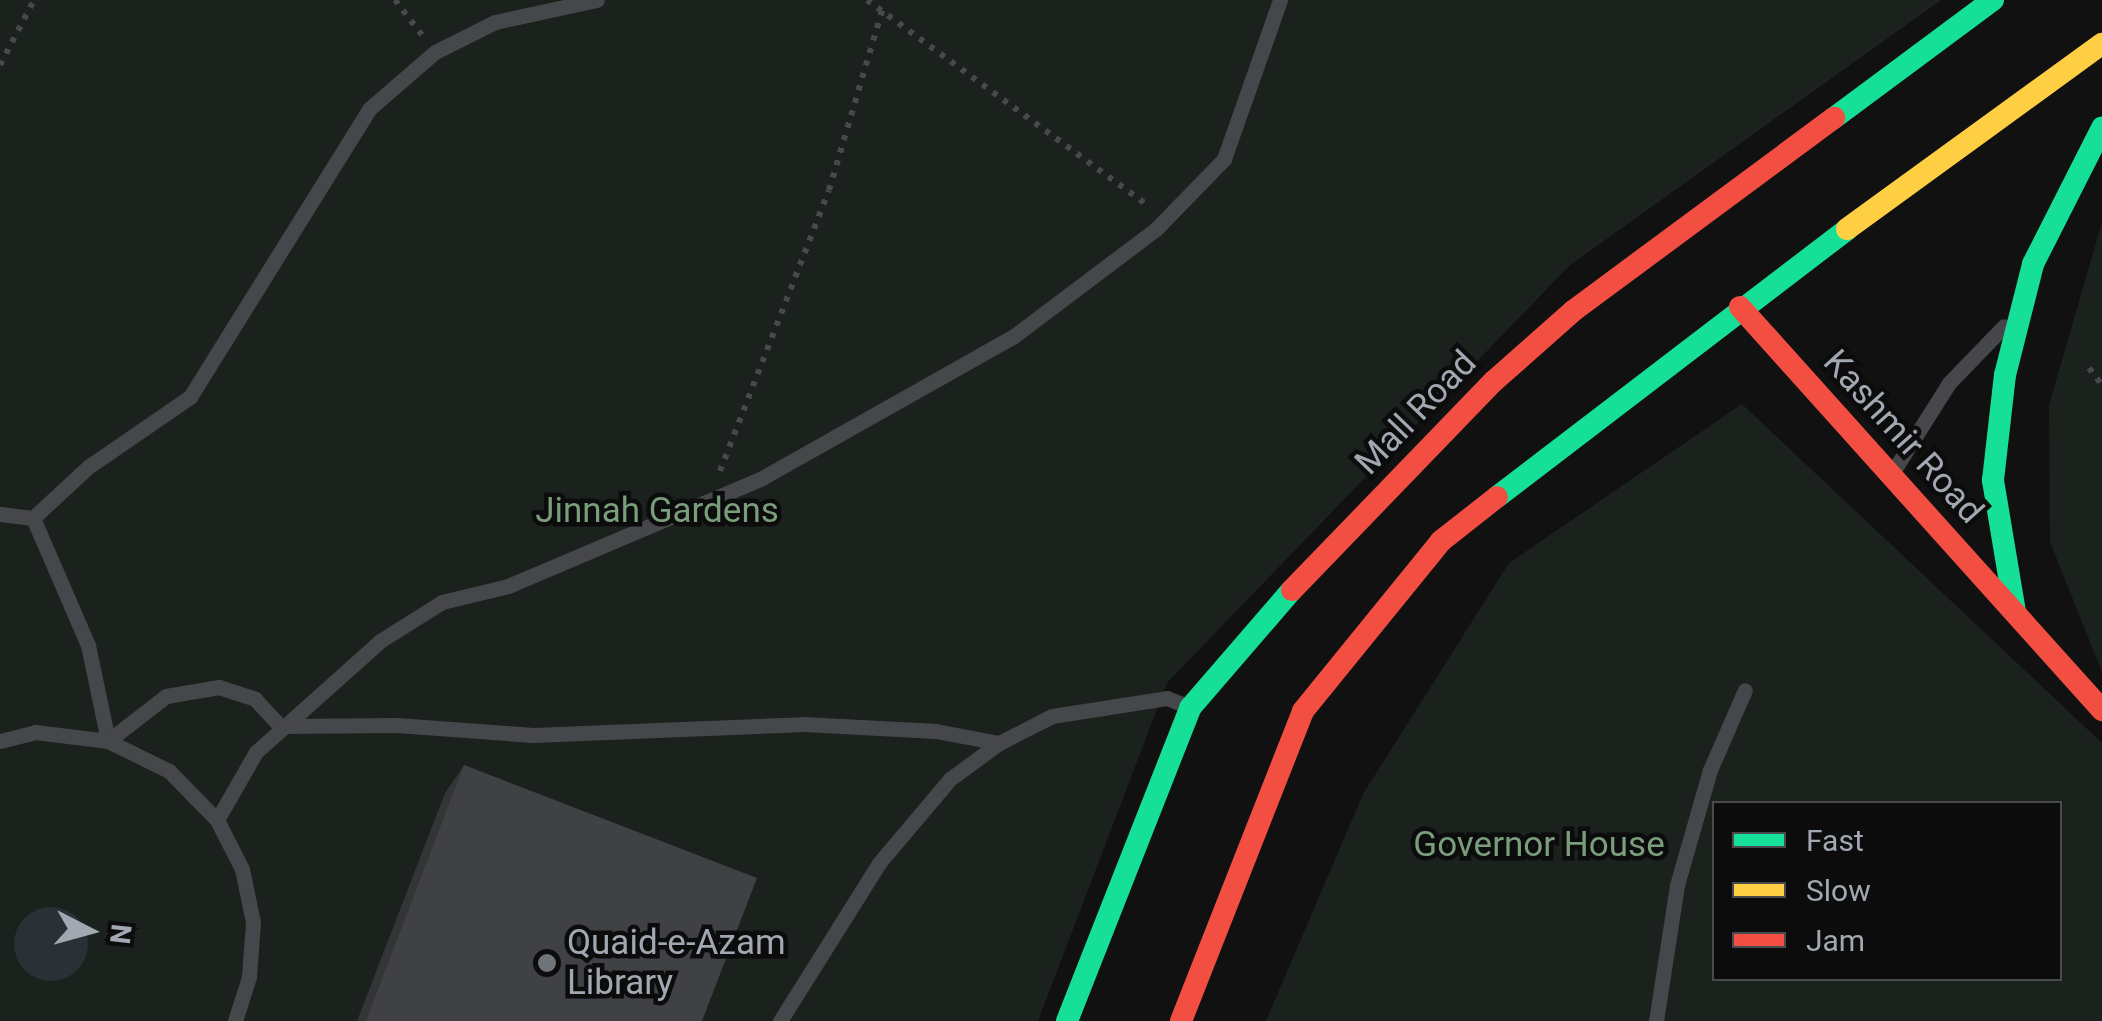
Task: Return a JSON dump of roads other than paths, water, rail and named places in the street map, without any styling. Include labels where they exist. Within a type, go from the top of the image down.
[{"type":"main road","name":"Mall Road","points":[[1066,1021],[1190,708],[1273,610],[1494,381],[1573,310],[1994,0]]},
{"type":"main road","points":[[1181,1021],[1303,710],[1441,542],[1740,308],[2102,44]]},
{"type":"main road","name":"Kashmir Road","points":[[2016,614],[1993,480],[2017,312],[2033,264],[2102,128]]},
{"type":"main road","name":"Kashmir Road","points":[[1740,308],[2102,710]]},
{"type":"lane","points":[[33,518],[88,466],[190,397],[370,109],[435,52],[496,22],[597,0]]},
{"type":"lane","points":[[217,820],[256,752],[280,726],[380,641],[442,602],[508,586],[762,478],[1014,336],[1166,219],[1224,158],[1280,0]]},
{"type":"lane","points":[[1890,476],[1949,384],[2017,312]]},
{"type":"lane","points":[[0,514],[33,518]]},
{"type":"lane","points":[[33,518],[88,644],[108,741]]},
{"type":"lane","points":[[108,741],[166,696],[219,686],[256,699],[280,726],[398,725],[534,735],[804,724],[936,731],[998,743]]},
{"type":"lane","points":[[1656,1021],[1677,885],[1710,770],[1745,690]]},
{"type":"lane","points":[[780,1021],[879,863],[950,779],[998,743],[1052,716],[1167,698],[1190,708]]},
{"type":"lane","points":[[0,741],[35,732],[108,741],[169,772],[217,820],[242,869],[253,922],[249,977],[235,1021]]},
{"type":"place","name":"Quaid-e-Azam Library","points":[[547,963]]},
{"type":"park label","name":"Jinnah Gardens","points":[[657,511]]},
{"type":"park label","name":"Governor House","points":[[1539,845]]}]
